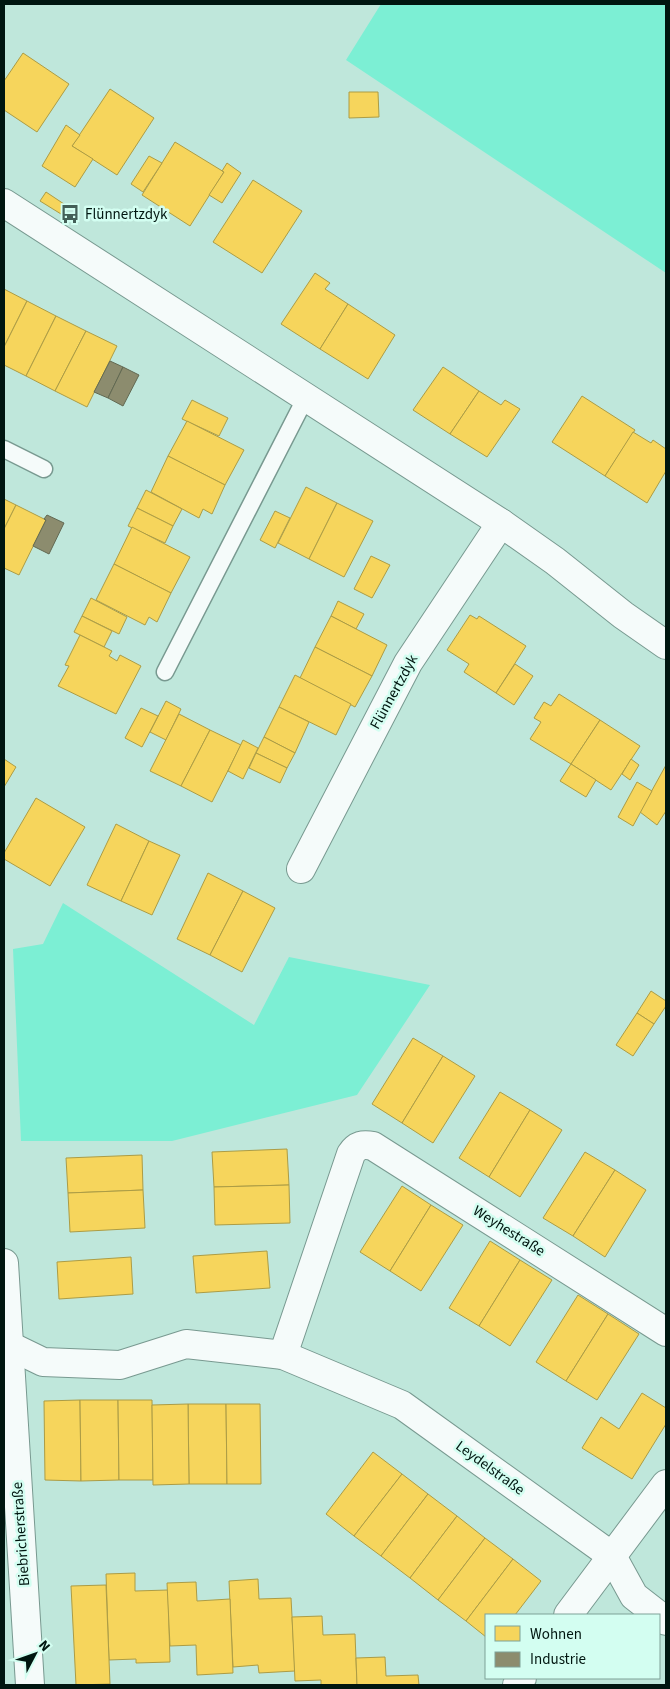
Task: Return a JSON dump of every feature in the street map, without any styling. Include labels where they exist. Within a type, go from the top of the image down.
[{"type":"street","points":[[4,203],[501,524],[555,561],[623,615],[666,645]]},
{"type":"street","name":"Flünnertzdyk","points":[[301,869],[408,663],[501,524]]},
{"type":"street","name":"Weyhestraße","points":[[283,1355],[352,1154],[361,1144],[373,1146],[666,1332]]},
{"type":"street","name":"Biebricherstraße","points":[[4,1264],[6,1345],[30,1685]]},
{"type":"street","name":"Leydelstraße","points":[[6,1345],[43,1362],[120,1365],[186,1344],[283,1355],[402,1405],[612,1556],[634,1596],[657,1614]]},
{"type":"street","points":[[569,1614],[666,1484]]},
{"type":"lane","points":[[165,672],[306,397]]},
{"type":"lane","points":[[4,449],[44,469]]},
{"type":"green space","points":[[381,4],[666,4],[666,273],[346,60]]},
{"type":"green space","points":[[63,903],[254,1025],[289,957],[430,985],[357,1095],[172,1141],[21,1141],[13,949],[43,944]]},
{"type":"building: Wohnen","points":[[23,53],[69,84],[37,132],[4,110],[4,81]]},
{"type":"building: Wohnen","points":[[110,89],[154,118],[117,175],[72,146]]},
{"type":"building: Wohnen","points":[[349,92],[378,92],[379,117],[349,118]]},
{"type":"building: Wohnen","points":[[66,125],[80,135],[72,146],[93,159],[75,187],[42,166]]},
{"type":"building: Wohnen","points":[[175,142],[224,172],[190,226],[142,195]]},
{"type":"building: Wohnen","points":[[149,156],[162,163],[143,192],[131,184]]},
{"type":"building: Wohnen","points":[[227,163],[241,173],[222,203],[209,195],[224,172],[222,171]]},
{"type":"building: Wohnen","points":[[253,180],[302,211],[262,273],[213,242]]},
{"type":"building: Wohnen","points":[[46,192],[67,206],[61,214],[40,201]]},
{"type":"building: Wohnen","points":[[315,273],[330,283],[325,289],[348,304],[320,349],[281,324]]},
{"type":"building: Wohnen","points":[[4,289],[27,301],[4,347]]},
{"type":"building: Wohnen","points":[[27,301],[56,316],[26,376],[4,365],[4,347]]},
{"type":"building: Wohnen","points":[[348,304],[395,335],[368,379],[320,349]]},
{"type":"building: Wohnen","points":[[56,316],[86,331],[55,391],[26,376]]},
{"type":"building: Wohnen","points":[[86,331],[117,346],[87,407],[55,391]]},
{"type":"building: Wohnen","points":[[443,367],[479,391],[450,434],[413,410]]},
{"type":"building: Wohnen","points":[[479,391],[501,405],[505,400],[520,409],[487,457],[450,434]]},
{"type":"building: Wohnen","points":[[582,396],[635,430],[605,476],[552,442]]},
{"type":"building: Wohnen","points":[[192,400],[228,418],[219,436],[182,419]]},
{"type":"building: Wohnen","points":[[187,421],[244,450],[225,485],[168,456]]},
{"type":"building: Wohnen","points":[[633,432],[651,443],[653,440],[666,449],[666,471],[647,503],[605,476]]},
{"type":"building: Wohnen","points":[[168,456],[225,485],[212,514],[203,509],[199,518],[151,492]]},
{"type":"building: Wohnen","points":[[306,487],[337,503],[309,559],[278,543]]},
{"type":"building: Wohnen","points":[[146,490],[182,509],[173,526],[137,508]]},
{"type":"building: Wohnen","points":[[4,499],[16,505],[4,529]]},
{"type":"building: Wohnen","points":[[337,503],[373,521],[344,577],[309,559]]},
{"type":"building: Wohnen","points":[[16,505],[46,520],[19,575],[4,568],[4,529]]},
{"type":"building: Wohnen","points":[[137,508],[173,526],[165,543],[128,526]]},
{"type":"building: Wohnen","points":[[275,511],[290,518],[275,548],[260,540]]},
{"type":"building: Wohnen","points":[[132,527],[190,557],[171,593],[114,564]]},
{"type":"building: Wohnen","points":[[371,556],[390,565],[372,598],[354,589]]},
{"type":"building: Wohnen","points":[[114,564],[171,593],[157,622],[149,617],[145,625],[96,600]]},
{"type":"building: Wohnen","points":[[91,598],[127,617],[119,634],[82,616]]},
{"type":"building: Wohnen","points":[[338,601],[364,614],[356,629],[331,616]]},
{"type":"building: Wohnen","points":[[470,615],[477,619],[479,616],[526,646],[496,693],[464,672],[469,664],[447,650]]},
{"type":"building: Wohnen","points":[[82,616],[112,631],[104,647],[74,632]]},
{"type":"building: Wohnen","points":[[331,616],[387,645],[372,676],[315,647]]},
{"type":"building: Wohnen","points":[[80,635],[112,651],[109,656],[117,661],[120,655],[141,666],[116,714],[58,686],[69,666],[65,665]]},
{"type":"building: Wohnen","points":[[315,647],[372,676],[355,707],[300,678]]},
{"type":"building: Wohnen","points":[[515,664],[533,676],[514,705],[496,693]]},
{"type":"building: Wohnen","points":[[295,675],[351,704],[336,735],[279,707]]},
{"type":"building: Wohnen","points":[[559,694],[600,720],[571,764],[530,739],[541,722],[534,718],[544,702],[551,706]]},
{"type":"building: Wohnen","points":[[166,701],[181,709],[166,740],[150,732]]},
{"type":"building: Wohnen","points":[[279,707],[309,722],[295,753],[264,737]]},
{"type":"building: Wohnen","points":[[141,708],[158,716],[142,747],[125,738]]},
{"type":"building: Wohnen","points":[[179,714],[210,730],[181,786],[150,771]]},
{"type":"building: Wohnen","points":[[600,720],[640,746],[611,790],[571,764]]},
{"type":"building: Wohnen","points":[[210,730],[241,745],[212,802],[181,786]]},
{"type":"building: Wohnen","points":[[264,737],[295,753],[287,768],[256,753]]},
{"type":"building: Wohnen","points":[[243,740],[258,748],[243,779],[228,771]]},
{"type":"building: Wohnen","points":[[256,753],[287,768],[280,783],[249,768]]},
{"type":"building: Wohnen","points":[[4,759],[16,767],[4,787]]},
{"type":"building: Wohnen","points":[[631,759],[639,765],[630,780],[622,774]]},
{"type":"building: Wohnen","points":[[571,764],[596,780],[586,797],[560,781]]},
{"type":"building: Wohnen","points":[[666,765],[666,811],[657,825],[640,812]]},
{"type":"building: Wohnen","points":[[637,782],[652,791],[633,826],[618,817]]},
{"type":"building: Wohnen","points":[[36,798],[85,827],[50,886],[4,859],[4,853]]},
{"type":"building: Wohnen","points":[[116,824],[149,841],[121,901],[87,885]]},
{"type":"building: Wohnen","points":[[149,841],[180,855],[152,915],[121,901]]},
{"type":"building: Wohnen","points":[[208,873],[243,891],[210,955],[177,939]]},
{"type":"building: Wohnen","points":[[243,891],[275,908],[242,972],[210,955]]},
{"type":"building: Wohnen","points":[[651,991],[666,1001],[666,1006],[654,1024],[637,1013]]},
{"type":"building: Wohnen","points":[[637,1013],[654,1024],[633,1056],[616,1045]]},
{"type":"building: Wohnen","points":[[413,1038],[443,1056],[402,1123],[372,1104]]},
{"type":"building: Wohnen","points":[[443,1056],[475,1076],[433,1143],[402,1123]]},
{"type":"building: Wohnen","points":[[500,1092],[530,1110],[489,1177],[459,1158]]},
{"type":"building: Wohnen","points":[[530,1110],[562,1130],[520,1197],[489,1177]]},
{"type":"building: Wohnen","points":[[287,1149],[289,1185],[214,1187],[212,1152]]},
{"type":"building: Wohnen","points":[[585,1152],[615,1170],[573,1236],[543,1218]]},
{"type":"building: Wohnen","points":[[142,1155],[143,1190],[68,1193],[66,1158]]},
{"type":"building: Wohnen","points":[[615,1170],[646,1190],[605,1257],[573,1236]]},
{"type":"building: Wohnen","points":[[289,1185],[290,1223],[215,1225],[214,1187]]},
{"type":"building: Wohnen","points":[[402,1186],[431,1205],[390,1271],[360,1252]]},
{"type":"building: Wohnen","points":[[143,1190],[145,1228],[70,1232],[68,1193]]},
{"type":"building: Wohnen","points":[[431,1205],[463,1225],[421,1291],[390,1271]]},
{"type":"building: Wohnen","points":[[490,1241],[520,1260],[479,1326],[449,1308]]},
{"type":"building: Wohnen","points":[[267,1251],[270,1288],[196,1293],[193,1256]]},
{"type":"building: Wohnen","points":[[131,1257],[133,1294],[59,1299],[57,1262]]},
{"type":"building: Wohnen","points":[[520,1260],[552,1280],[510,1346],[479,1326]]},
{"type":"building: Wohnen","points":[[578,1295],[608,1314],[566,1381],[536,1362]]},
{"type":"building: Wohnen","points":[[608,1314],[639,1334],[597,1400],[566,1381]]},
{"type":"building: Wohnen","points":[[642,1393],[666,1408],[666,1424],[632,1479],[582,1448],[601,1417],[619,1429]]},
{"type":"building: Wohnen","points":[[80,1400],[81,1481],[45,1480],[44,1401]]},
{"type":"building: Wohnen","points":[[80,1400],[118,1400],[119,1480],[81,1481]]},
{"type":"building: Wohnen","points":[[118,1400],[152,1400],[153,1480],[119,1480]]},
{"type":"building: Wohnen","points":[[188,1404],[226,1404],[227,1484],[189,1484]]},
{"type":"building: Wohnen","points":[[188,1404],[189,1484],[153,1485],[152,1405]]},
{"type":"building: Wohnen","points":[[226,1404],[260,1404],[261,1484],[227,1484]]},
{"type":"building: Wohnen","points":[[373,1452],[402,1474],[354,1536],[326,1514]]},
{"type":"building: Wohnen","points":[[402,1474],[428,1494],[381,1556],[354,1536]]},
{"type":"building: Wohnen","points":[[428,1494],[457,1516],[410,1578],[381,1556]]},
{"type":"building: Wohnen","points":[[457,1516],[485,1538],[438,1600],[410,1578]]},
{"type":"building: Wohnen","points":[[485,1538],[513,1559],[466,1621],[438,1600]]},
{"type":"building: Wohnen","points":[[513,1559],[541,1581],[516,1614],[485,1614],[485,1636],[466,1621]]},
{"type":"building: Wohnen","points":[[135,1573],[135,1591],[168,1590],[170,1662],[136,1663],[136,1659],[109,1660],[106,1574]]},
{"type":"building: Wohnen","points":[[258,1579],[259,1599],[291,1598],[295,1671],[259,1673],[258,1665],[233,1667],[229,1581]]},
{"type":"building: Wohnen","points":[[196,1582],[197,1601],[230,1599],[233,1673],[197,1675],[196,1645],[170,1646],[167,1583]]},
{"type":"building: Wohnen","points":[[106,1585],[110,1684],[76,1685],[71,1586]]},
{"type":"building: Wohnen","points":[[322,1616],[323,1635],[355,1634],[357,1685],[321,1685],[321,1680],[295,1681],[292,1617]]},
{"type":"building: Wohnen","points":[[385,1657],[386,1676],[418,1675],[419,1685],[357,1685],[356,1658]]},
{"type":"building: Industrie","points":[[110,361],[123,367],[108,398],[94,392]]},
{"type":"building: Industrie","points":[[123,367],[139,375],[123,406],[108,398]]},
{"type":"building: Industrie","points":[[47,515],[64,523],[49,554],[33,546]]},
{"type":"place","name":"Flünnertzdyk","points":[[70,214]]}]
